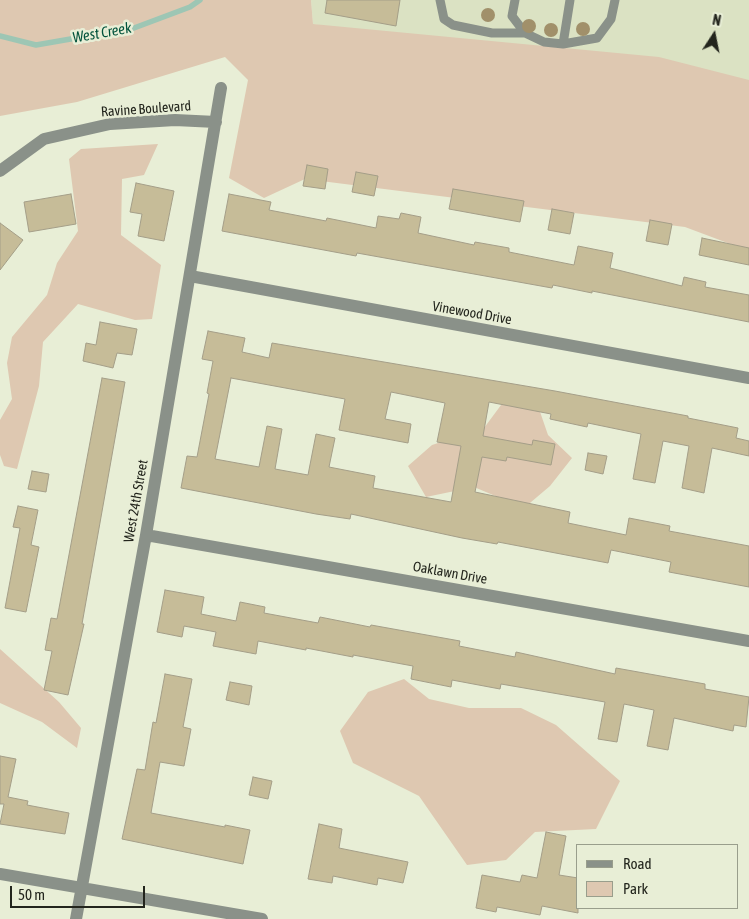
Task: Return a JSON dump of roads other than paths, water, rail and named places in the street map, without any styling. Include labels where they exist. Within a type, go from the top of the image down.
[{"type":"street","name":"West 24th Street","points":[[76,919],[146,535],[221,88]]},
{"type":"street","name":"Ravine Boulevard","points":[[0,171],[44,139],[110,124],[175,120],[216,122]]},
{"type":"street","name":"Vinewood Drive","points":[[190,276],[749,378]]},
{"type":"street","name":"Oaklawn Drive","points":[[146,535],[749,641]]},
{"type":"street","points":[[0,874],[262,919]]},
{"type":"lane","points":[[440,0],[444,19],[453,25],[492,33],[526,33]]},
{"type":"lane","points":[[515,0],[512,16],[526,33],[544,42],[562,44],[597,38],[611,19],[615,0]]},
{"type":"lane","points":[[562,44],[570,0]]},
{"type":"waterway","name":"West Creek","points":[[0,36],[36,45],[134,28],[190,7],[200,0]]}]
